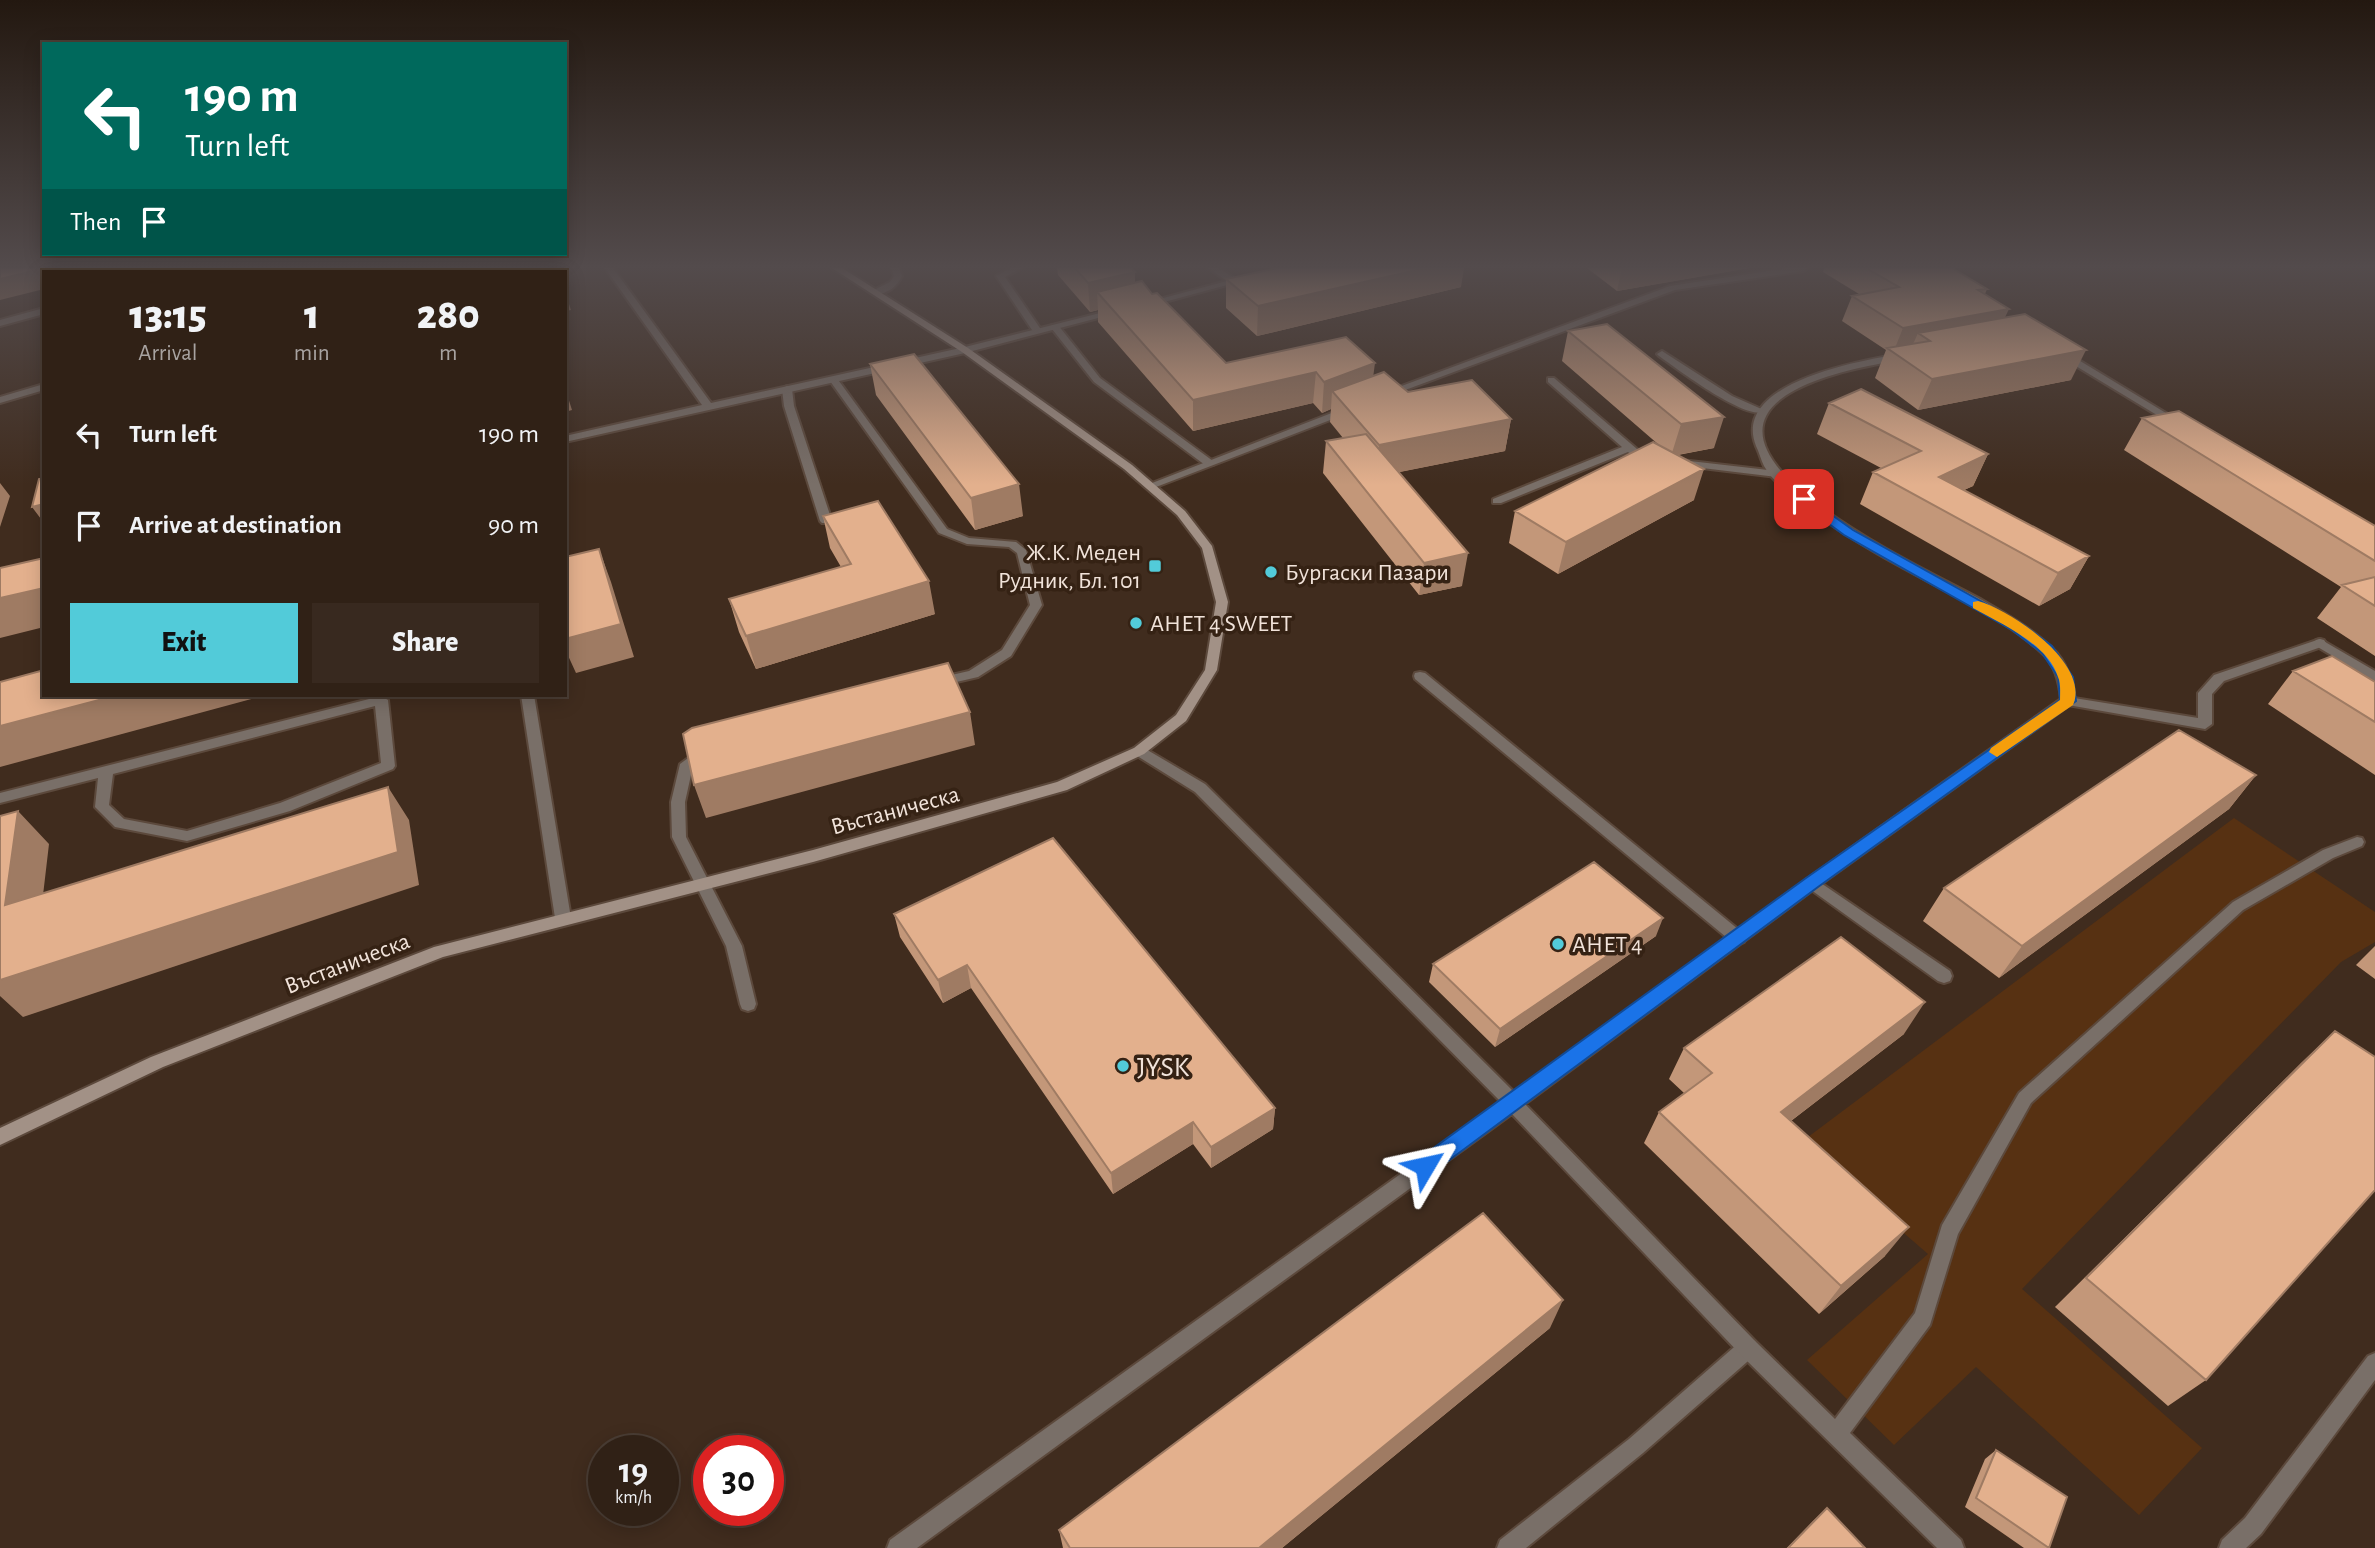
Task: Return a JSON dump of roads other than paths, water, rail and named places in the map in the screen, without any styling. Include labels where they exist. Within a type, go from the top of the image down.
[{"type":"main road","name":"Въстаническа","points":[[0,1137],[156,1062],[440,951],[704,884],[1062,786],[1139,751],[1181,718],[1211,670],[1222,603],[1208,548],[1181,513],[1152,485],[949,340]]},
{"type":"street","points":[[661,340],[708,406]]},
{"type":"street","points":[[567,439],[1001,340]]},
{"type":"street","points":[[1065,340],[1097,380],[1209,463]]},
{"type":"street","points":[[1369,401],[1532,340]]},
{"type":"street","points":[[2052,348],[2189,430]]},
{"type":"street","points":[[1662,354],[1727,398],[1761,411]]},
{"type":"street","points":[[1908,356],[1824,373],[1784,393],[1761,411],[1756,426],[1759,447],[1777,474],[1809,503],[1849,533],[2017,627],[2047,649],[2066,677],[2068,701]]},
{"type":"street","points":[[833,379],[943,531],[967,541],[1012,544],[1022,552],[1036,605],[1007,653],[973,674],[921,686]]},
{"type":"street","points":[[1551,380],[1641,458],[1777,474]]},
{"type":"street","points":[[0,400],[42,388]]},
{"type":"street","points":[[787,389],[789,406],[826,521]]},
{"type":"street","points":[[1152,485],[1356,406]]},
{"type":"street","points":[[1497,501],[1630,448]]},
{"type":"street","points":[[898,1548],[1812,883],[2068,701],[2205,724],[2205,693],[2219,678],[2320,643],[2375,677]]},
{"type":"street","points":[[1420,676],[1738,938]]},
{"type":"street","points":[[527,697],[563,918]]},
{"type":"street","points":[[0,799],[106,771],[381,700],[388,766],[285,807],[187,836],[120,823],[102,807],[106,771]]},
{"type":"street","points":[[711,747],[687,764],[678,802],[679,836],[734,946],[748,1003]]},
{"type":"street","points":[[1139,751],[1200,788],[1513,1103],[1748,1348],[1953,1548]]},
{"type":"street","points":[[1836,1434],[1923,1318],[1949,1231],[2025,1098],[2238,906],[2328,854],[2357,842]]},
{"type":"street","points":[[1812,883],[1944,976]]},
{"type":"street","points":[[1508,1548],[1636,1446],[1748,1348]]},
{"type":"street","points":[[2230,1548],[2253,1526],[2375,1363]]},
{"type":"place","name":"Ж.К. Меден Рудник, Бл. 101","points":[[1155,566]]},
{"type":"place","name":"Бургаски Пазари","points":[[1271,572]]},
{"type":"place","name":"АНЕТ 4 SWEET","points":[[1136,623]]},
{"type":"place","name":"АНЕТ 4","points":[[1558,944]]},
{"type":"place","name":"JYSK","points":[[1123,1066]]}]
